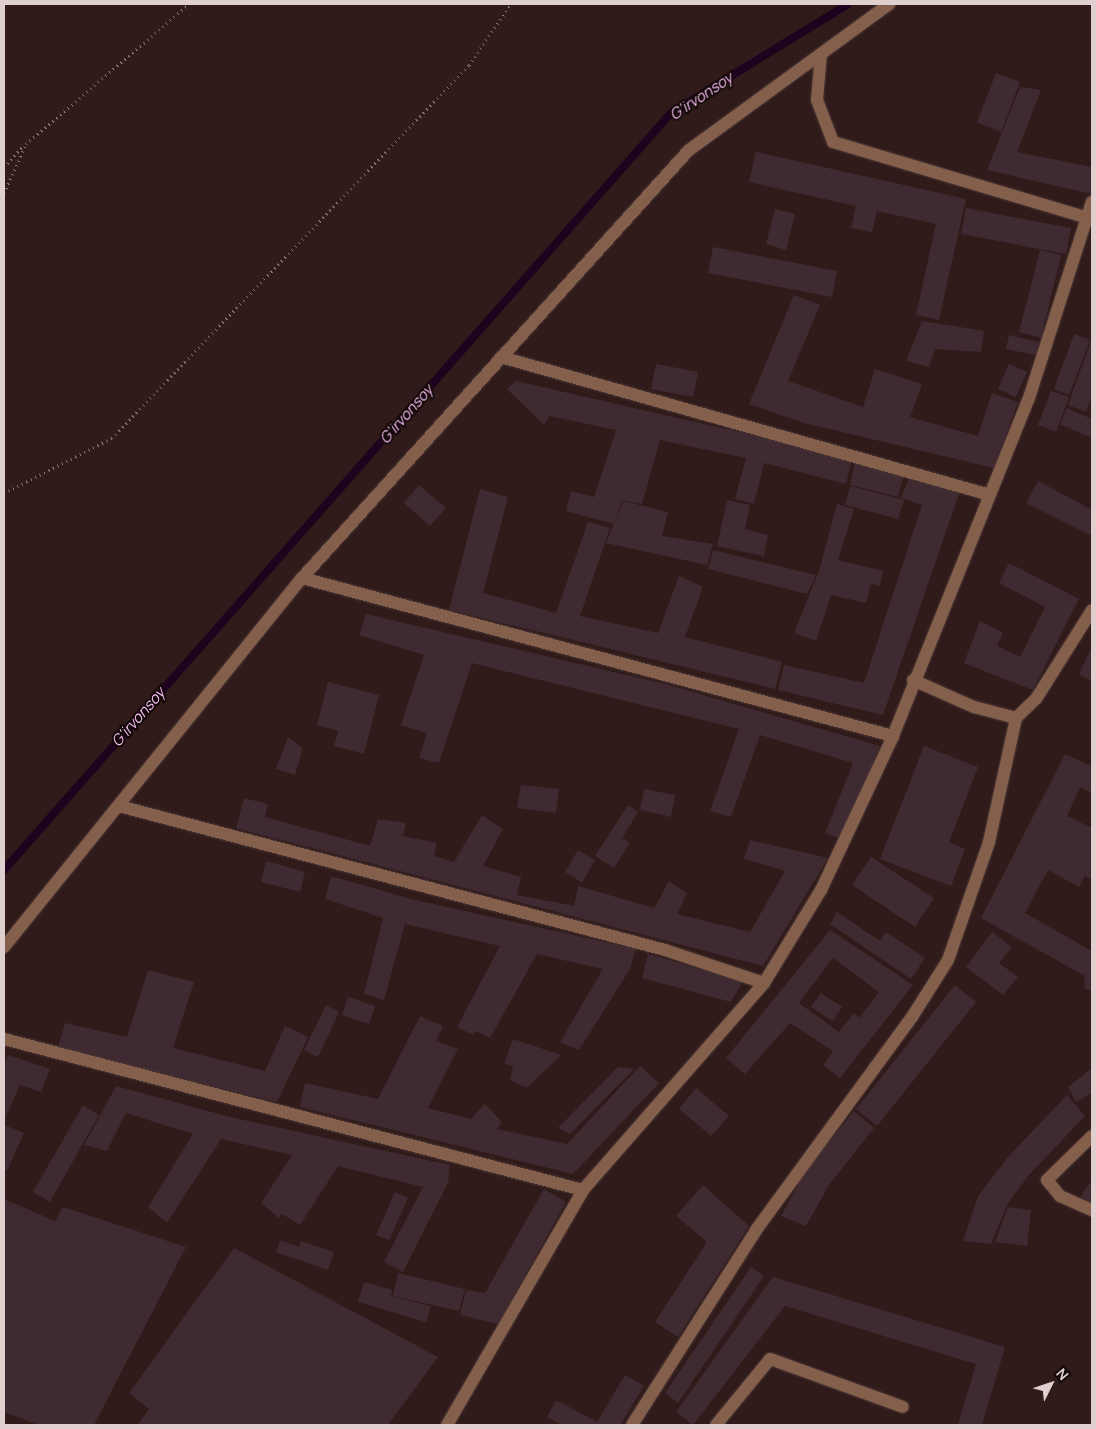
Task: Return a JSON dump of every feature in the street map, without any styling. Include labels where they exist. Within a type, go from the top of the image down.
[{"type":"street","points":[[4,947],[302,578],[688,150],[889,4]]},
{"type":"street","points":[[821,54],[817,100],[833,142],[1084,217]]},
{"type":"street","points":[[447,1425],[584,1190],[764,983],[821,890],[893,736],[913,680],[1029,398],[1084,217],[1092,202]]},
{"type":"street","points":[[501,356],[990,495]]},
{"type":"street","points":[[302,578],[893,736]]},
{"type":"street","points":[[632,1425],[756,1230],[912,1017],[948,960],[989,842],[1016,718],[1036,699],[1092,610]]},
{"type":"street","points":[[913,680],[974,707],[1016,718]]},
{"type":"street","points":[[119,806],[665,950],[764,983]]},
{"type":"street","points":[[4,1038],[584,1190]]},
{"type":"street","points":[[1092,1136],[1047,1180],[1060,1196],[1092,1210]]},
{"type":"street","points":[[716,1425],[770,1359],[903,1407]]},
{"type":"path","points":[[4,167],[26,144],[189,4]]},
{"type":"path","points":[[4,493],[112,438],[469,66],[511,4]]},
{"type":"path","points":[[4,193],[26,144]]},
{"type":"building","points":[[996,73],[1020,82],[1001,132],[977,122]]},
{"type":"building","points":[[1020,87],[1041,90],[1017,152],[1092,167],[1092,194],[987,170]]},
{"type":"building","points":[[756,152],[966,199],[939,320],[916,315],[936,224],[877,211],[872,232],[851,228],[856,206],[749,182]]},
{"type":"building","points":[[966,208],[1071,228],[1066,254],[961,234]]},
{"type":"building","points":[[775,209],[795,214],[786,250],[766,244]]},
{"type":"building","points":[[713,247],[837,271],[832,297],[708,273]]},
{"type":"building","points":[[1040,250],[1061,255],[1041,338],[1019,332]]},
{"type":"building","points":[[794,295],[820,305],[788,381],[863,407],[875,369],[922,384],[910,417],[978,436],[992,393],[1018,402],[994,468],[804,423],[749,404]]},
{"type":"building","points":[[922,321],[984,331],[981,352],[935,349],[929,367],[906,361]]},
{"type":"building","points":[[1074,334],[1090,340],[1069,395],[1054,389]]},
{"type":"building","points":[[1009,335],[1039,342],[1036,355],[1006,349]]},
{"type":"building","points":[[1092,338],[1092,396],[1086,412],[1068,405]]},
{"type":"building","points":[[656,364],[698,372],[693,397],[651,389]]},
{"type":"building","points":[[1009,364],[1027,372],[1016,397],[998,389]]},
{"type":"building","points":[[516,381],[852,458],[846,484],[764,463],[754,504],[735,499],[746,458],[660,440],[642,504],[622,500],[614,524],[566,511],[571,491],[594,497],[616,430],[549,416],[544,425],[507,389]]},
{"type":"building","points":[[1051,391],[1069,397],[1056,432],[1038,425]]},
{"type":"building","points":[[1067,408],[1092,419],[1092,438],[1060,424]]},
{"type":"building","points":[[855,462],[904,474],[898,497],[850,485]]},
{"type":"building","points":[[911,473],[961,488],[883,715],[778,690],[784,665],[864,683],[922,505],[901,498]]},
{"type":"building","points":[[1038,481],[1092,510],[1092,536],[1026,503]]},
{"type":"building","points":[[419,485],[446,508],[430,526],[404,503]]},
{"type":"building","points":[[850,486],[904,500],[898,519],[845,505]]},
{"type":"building","points":[[480,489],[508,497],[483,593],[556,613],[588,522],[610,528],[580,616],[658,633],[679,576],[703,587],[685,637],[782,662],[775,689],[449,610]]},
{"type":"building","points":[[727,500],[750,505],[745,529],[768,535],[764,556],[717,546]]},
{"type":"building","points":[[623,501],[668,512],[662,536],[713,544],[707,565],[606,543]]},
{"type":"building","points":[[837,504],[854,509],[838,560],[883,571],[880,586],[871,584],[866,603],[831,595],[816,641],[794,633],[819,571]]},
{"type":"building","points":[[713,550],[816,575],[807,594],[708,569]]},
{"type":"building","points":[[1009,563],[1079,599],[1033,690],[964,663],[980,621],[1003,633],[997,646],[1020,657],[1045,607],[999,583]]},
{"type":"building","points":[[366,614],[665,684],[880,746],[843,840],[825,833],[853,763],[760,735],[731,817],[710,811],[739,729],[472,663],[439,763],[419,758],[427,733],[401,725],[424,655],[359,635]]},
{"type":"building","points":[[1092,647],[1092,681],[1079,674]]},
{"type":"building","points":[[328,682],[379,695],[364,754],[334,746],[338,731],[317,725]]},
{"type":"building","points":[[288,737],[303,748],[295,775],[276,769]]},
{"type":"building","points":[[924,746],[978,767],[949,842],[965,849],[951,886],[880,859]]},
{"type":"building","points":[[1065,754],[1092,766],[1092,793],[1080,787],[1067,816],[1092,828],[1092,880],[1085,876],[1079,887],[1048,870],[1025,913],[1092,951],[1092,991],[1084,988],[1085,976],[981,918]]},
{"type":"building","points":[[521,785],[559,789],[556,813],[517,808]]},
{"type":"building","points":[[644,789],[675,795],[671,817],[640,810]]},
{"type":"building","points":[[244,798],[268,804],[265,817],[370,846],[378,819],[406,823],[403,836],[437,843],[434,856],[454,862],[482,815],[503,829],[483,866],[521,877],[517,895],[574,906],[578,886],[654,908],[669,881],[687,893],[677,914],[750,932],[785,871],[744,859],[750,840],[828,858],[763,966],[236,828]]},
{"type":"building","points":[[628,805],[638,812],[622,838],[630,843],[614,868],[595,856]]},
{"type":"building","points":[[578,850],[595,860],[582,883],[565,872]]},
{"type":"building","points":[[871,857],[934,898],[915,927],[852,885]]},
{"type":"building","points":[[266,861],[305,872],[300,892],[261,882]]},
{"type":"building","points":[[331,876],[411,899],[636,949],[630,969],[579,1050],[560,1042],[603,969],[537,954],[490,1038],[476,1031],[473,1035],[457,1027],[500,946],[405,924],[384,1000],[364,994],[383,918],[325,899]]},
{"type":"building","points":[[837,912],[880,941],[886,932],[925,958],[911,979],[830,924]]},
{"type":"building","points":[[830,930],[913,985],[840,1078],[823,1065],[833,1051],[790,1023],[745,1074],[726,1058]],"holes":[[[833,958],[879,992],[859,1018],[854,1013],[839,1032],[799,1003]]]},
{"type":"building","points":[[992,932],[1012,947],[999,963],[1018,977],[1003,995],[966,967]]},
{"type":"building","points":[[648,954],[743,981],[731,1002],[642,978]]},
{"type":"building","points":[[148,970],[194,982],[173,1048],[265,1071],[285,1026],[308,1037],[277,1102],[58,1048],[65,1023],[127,1037]]},
{"type":"building","points":[[955,985],[976,1002],[877,1126],[856,1109]]},
{"type":"building","points":[[821,993],[842,1007],[833,1021],[811,1007]]},
{"type":"building","points":[[348,997],[375,1006],[369,1024],[342,1015]]},
{"type":"building","points":[[326,1005],[339,1012],[318,1057],[304,1050]]},
{"type":"building","points":[[420,1016],[443,1026],[436,1041],[458,1049],[428,1108],[471,1119],[485,1104],[502,1122],[497,1129],[567,1144],[640,1066],[659,1083],[573,1174],[300,1107],[305,1083],[378,1099]]},
{"type":"building","points":[[513,1039],[561,1055],[527,1088],[510,1080],[513,1066],[504,1064]]},
{"type":"building","points":[[8,1055],[50,1069],[41,1092],[20,1085],[4,1121],[4,1065]]},
{"type":"building","points":[[618,1067],[634,1069],[570,1134],[558,1128]]},
{"type":"building","points":[[1092,1068],[1092,1093],[1076,1102],[1068,1087]]},
{"type":"building","points":[[116,1086],[234,1118],[450,1165],[448,1183],[403,1272],[384,1262],[423,1187],[338,1166],[300,1225],[282,1214],[279,1218],[261,1203],[292,1155],[221,1139],[167,1223],[148,1207],[193,1134],[126,1113],[107,1151],[84,1145]]},
{"type":"building","points":[[696,1088],[729,1116],[711,1136],[679,1109]]},
{"type":"building","points":[[1067,1095],[1085,1116],[1028,1176],[1007,1205],[991,1244],[963,1241],[978,1196],[1008,1157]]},
{"type":"building","points":[[83,1105],[99,1115],[50,1202],[33,1192]]},
{"type":"building","points":[[854,1111],[874,1128],[829,1185],[806,1226],[781,1216],[806,1170]]},
{"type":"building","points":[[4,1125],[24,1133],[7,1171],[4,1169]]},
{"type":"building","points":[[1092,1180],[1092,1205],[1080,1197]]},
{"type":"building","points":[[703,1185],[749,1226],[678,1337],[655,1322],[707,1242],[676,1216]]},
{"type":"building","points":[[544,1189],[566,1202],[498,1324],[460,1315],[466,1290],[485,1293]]},
{"type":"building","points":[[395,1192],[408,1198],[389,1240],[376,1235]]},
{"type":"building","points":[[4,1199],[55,1221],[63,1207],[186,1247],[94,1425],[39,1425],[4,1412]]},
{"type":"building","points":[[1008,1207],[1031,1210],[1027,1246],[995,1242]]},
{"type":"building","points":[[280,1240],[299,1247],[301,1241],[334,1252],[328,1270],[276,1252]]},
{"type":"building","points":[[234,1248],[438,1357],[388,1425],[137,1425],[149,1409],[129,1393]]},
{"type":"building","points":[[751,1267],[764,1276],[678,1403],[665,1393]]},
{"type":"building","points":[[398,1273],[465,1289],[459,1311],[393,1296]]},
{"type":"building","points":[[773,1277],[1005,1347],[982,1425],[958,1425],[976,1364],[785,1306],[693,1425],[676,1412]]},
{"type":"building","points":[[364,1282],[392,1290],[391,1296],[431,1306],[426,1322],[358,1302]]},
{"type":"building","points":[[625,1375],[644,1386],[620,1425],[562,1425],[547,1417],[556,1400],[597,1422]]},
{"type":"waterway","name":"G‘irvonsoy","points":[[4,870],[671,113],[848,4]]}]
